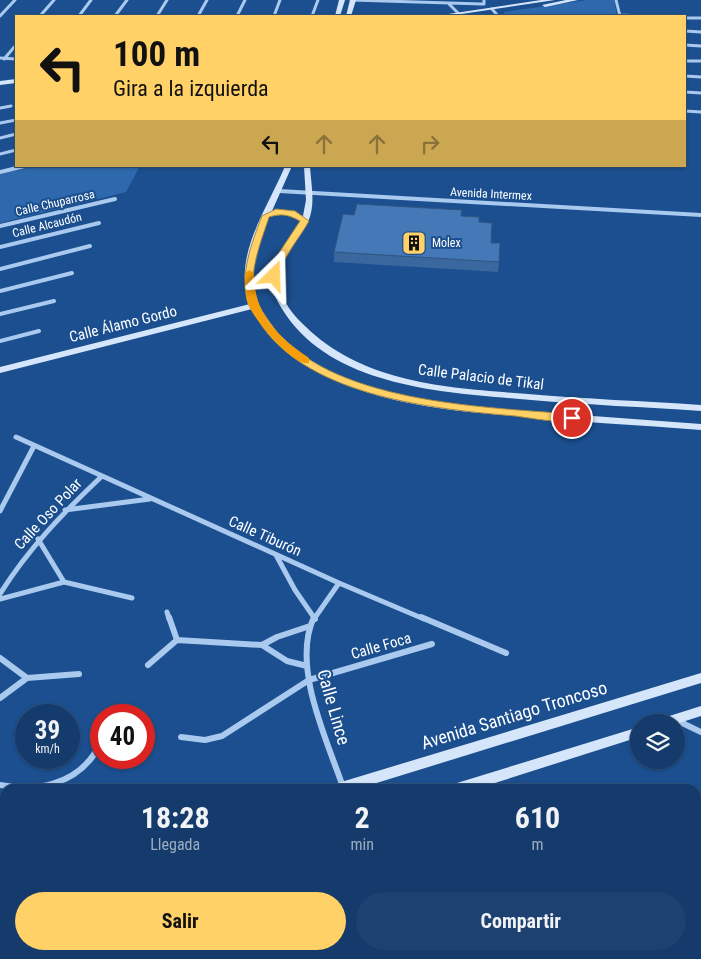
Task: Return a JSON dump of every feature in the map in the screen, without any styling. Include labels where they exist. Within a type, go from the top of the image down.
[{"type":"street","points":[[0,16],[15,0]]},
{"type":"street","points":[[41,15],[54,0]]},
{"type":"street","points":[[80,15],[91,0]]},
{"type":"street","points":[[117,15],[127,0]]},
{"type":"street","points":[[158,15],[167,0]]},
{"type":"street","points":[[199,15],[207,0]]},
{"type":"street","points":[[238,15],[245,0]]},
{"type":"street","points":[[274,15],[280,0]]},
{"type":"street","points":[[312,15],[318,0]]},
{"type":"street","points":[[337,15],[342,0]]},
{"type":"street","points":[[348,15],[352,0],[483,4],[484,0]]},
{"type":"street","points":[[445,15],[495,12],[552,0]]},
{"type":"street","points":[[472,15],[575,0]]},
{"type":"street","points":[[616,0],[620,15]]},
{"type":"street","points":[[447,2],[458,13]]},
{"type":"street","points":[[686,18],[701,18]]},
{"type":"street","points":[[686,31],[701,32]]},
{"type":"street","points":[[686,45],[701,46]]},
{"type":"street","points":[[2,59],[15,46]]},
{"type":"street","points":[[2,59],[15,59]]},
{"type":"street","points":[[686,60],[701,61]]},
{"type":"street","points":[[686,76],[701,77]]},
{"type":"street","points":[[0,79],[15,77]]},
{"type":"street","points":[[0,84],[15,81]]},
{"type":"street","points":[[686,92],[701,93]]},
{"type":"street","points":[[0,108],[11,106]]},
{"type":"street","points":[[686,111],[701,112]]},
{"type":"street","points":[[0,123],[15,120]]},
{"type":"street","points":[[0,138],[15,134]]},
{"type":"street","points":[[0,154],[15,150]]},
{"type":"street","points":[[0,172],[21,167]]},
{"type":"street","name":"Calle Palacio de Tikal","points":[[289,167],[266,216],[254,249],[249,276],[249,289],[254,306],[273,334],[285,346],[311,364],[332,376],[354,385],[382,393],[474,409],[701,427]]},
{"type":"street","name":"Calle Palacio de Tikal","points":[[307,167],[310,194],[308,212],[305,221],[278,262],[274,276],[280,299],[300,328],[337,355],[379,374],[430,386],[573,400],[701,408]]},
{"type":"street","name":"Avenida Intermex","points":[[279,191],[701,215]]},
{"type":"street","name":"Calle Chuparrosa","points":[[0,226],[115,199]]},
{"type":"street","points":[[266,216],[284,211],[292,213],[305,221]]},
{"type":"street","name":"Calle Alcaudón","points":[[0,247],[99,222]]},
{"type":"street","points":[[0,268],[90,246]]},
{"type":"street","points":[[0,291],[72,273]]},
{"type":"street","points":[[0,314],[54,300]]},
{"type":"street","name":"Calle Álamo Gordo","points":[[0,370],[93,345],[254,306]]},
{"type":"street","points":[[0,340],[39,331]]},
{"type":"street","points":[[474,409],[477,392]]},
{"type":"street","name":"Calle Tiburón","points":[[16,437],[339,583],[506,653]]},
{"type":"street","points":[[0,511],[34,446]]},
{"type":"street","name":"Calle Oso Polar","points":[[0,594],[38,539],[101,477]]},
{"type":"street","points":[[66,510],[150,499]]},
{"type":"street","points":[[38,539],[64,582]]},
{"type":"street","points":[[276,555],[295,590],[315,619]]},
{"type":"street","points":[[0,599],[64,582],[132,598]]},
{"type":"street","name":"Calle Lince","points":[[339,583],[324,601],[310,626],[306,649],[309,680],[339,784]]},
{"type":"street","points":[[168,612],[177,640]]},
{"type":"street","points":[[262,645],[277,637],[310,626]]},
{"type":"street","points":[[148,665],[177,640],[262,645],[287,661],[307,666]]},
{"type":"street","name":"Calle Foca","points":[[181,737],[197,741],[214,740],[228,734],[309,680],[432,644]]},
{"type":"street","points":[[0,658],[27,678]]},
{"type":"street","points":[[0,698],[27,678],[79,674]]},
{"type":"street","name":"Avenida Santiago Troncoso","points":[[353,784],[701,678]]},
{"type":"street","points":[[685,717],[701,712]]},
{"type":"street","points":[[685,726],[701,732]]},
{"type":"street","points":[[473,784],[630,735]]},
{"type":"street","points":[[49,784],[69,779],[82,770],[90,760]]},
{"type":"shaded area","points":[[587,0],[614,0],[617,15],[504,15],[504,12]]},
{"type":"shaded area","points":[[33,167],[139,167],[126,192],[0,223],[0,174]]},
{"type":"building","name":"Molex","points":[[357,204],[462,210],[461,216],[479,217],[479,222],[492,223],[491,243],[500,243],[499,262],[334,252],[343,214],[354,215]]},
{"type":"slow traffic","points":[[249,273],[249,289],[254,306],[263,321],[285,346],[305,360]]},
{"type":"place","name":"Molex","points":[[414,243]]},
{"type":"route","points":[[274,276],[278,262],[305,221],[292,213],[284,211],[266,216],[251,262],[249,289],[254,306],[263,321],[285,346],[332,376],[382,393],[474,409],[572,418]]}]
